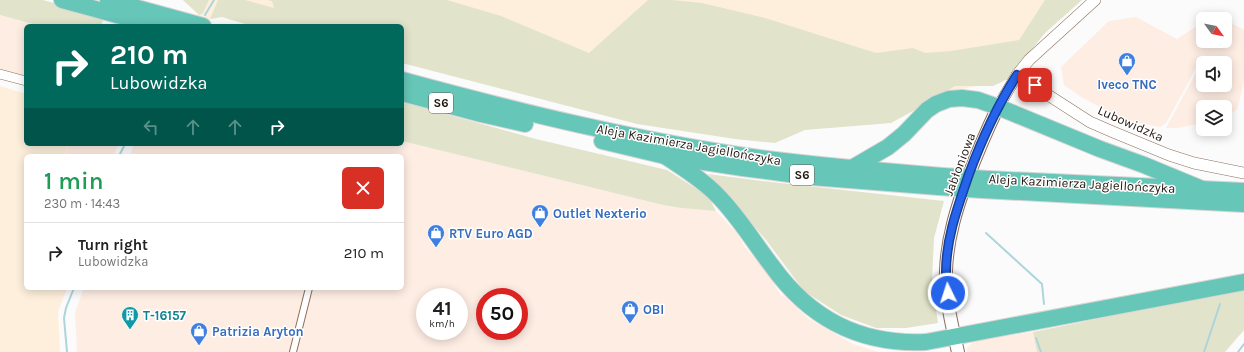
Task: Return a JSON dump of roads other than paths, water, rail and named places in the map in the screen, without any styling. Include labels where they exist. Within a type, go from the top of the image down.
[{"type":"highway","points":[[62,0],[151,24]]},
{"type":"highway","points":[[108,0],[196,24]]},
{"type":"highway","name":"Aleja Kazimierza Jagiellończyka","points":[[404,81],[510,109],[649,140],[760,158],[852,168],[941,181]]},
{"type":"highway","name":"Aleja Kazimierza Jagiellończyka","points":[[404,94],[481,114],[665,156],[811,176],[941,181],[1244,204]]},
{"type":"highway","points":[[852,168],[888,147],[904,134],[927,110],[936,104],[949,99],[962,98],[978,100],[998,107],[1202,189]]},
{"type":"highway","points":[[665,156],[695,176],[719,196],[734,214],[772,267],[792,291],[821,316],[848,330],[878,339],[907,343],[926,342],[956,345],[1244,282]]},
{"type":"highway","name":"Aleja Kazimierza Jagiellończyka","points":[[985,184],[1244,191]]},
{"type":"main road","name":"Jabłoniowa","points":[[956,345],[948,304],[946,272],[949,241],[959,202],[979,148],[998,107]]},
{"type":"street","name":"Jabłoniowa","points":[[998,107],[1017,75],[1036,52],[1095,0]]},
{"type":"street","points":[[0,74],[24,80]]},
{"type":"street","name":"Lubowidzka","points":[[1017,75],[1035,85],[1090,122],[1120,135],[1169,155],[1194,163],[1244,173]]},
{"type":"street","points":[[294,352],[309,290]]},
{"type":"waterway","points":[[205,15],[214,0]]},
{"type":"waterway","points":[[120,154],[124,146]]},
{"type":"waterway","points":[[986,233],[1042,284],[1044,304]]},
{"type":"waterway","points":[[67,352],[64,318],[66,308],[73,290]]},
{"type":"waterway","points":[[1204,352],[1220,304]]},
{"type":"waterway","points":[[1036,338],[1041,352]]},
{"type":"waterway","points":[[1238,352],[1244,344]]},
{"type":"place","name":"Iveco TNC","points":[[1127,76]]},
{"type":"place","name":"Outlet Nexterio","points":[[540,228]]},
{"type":"place","name":"RTV Euro AGD","points":[[436,248]]},
{"type":"place","name":"OBI","points":[[630,324]]},
{"type":"place","name":"T-16157","points":[[130,330]]},
{"type":"place","name":"Patrizia Aryton","points":[[199,346]]}]
